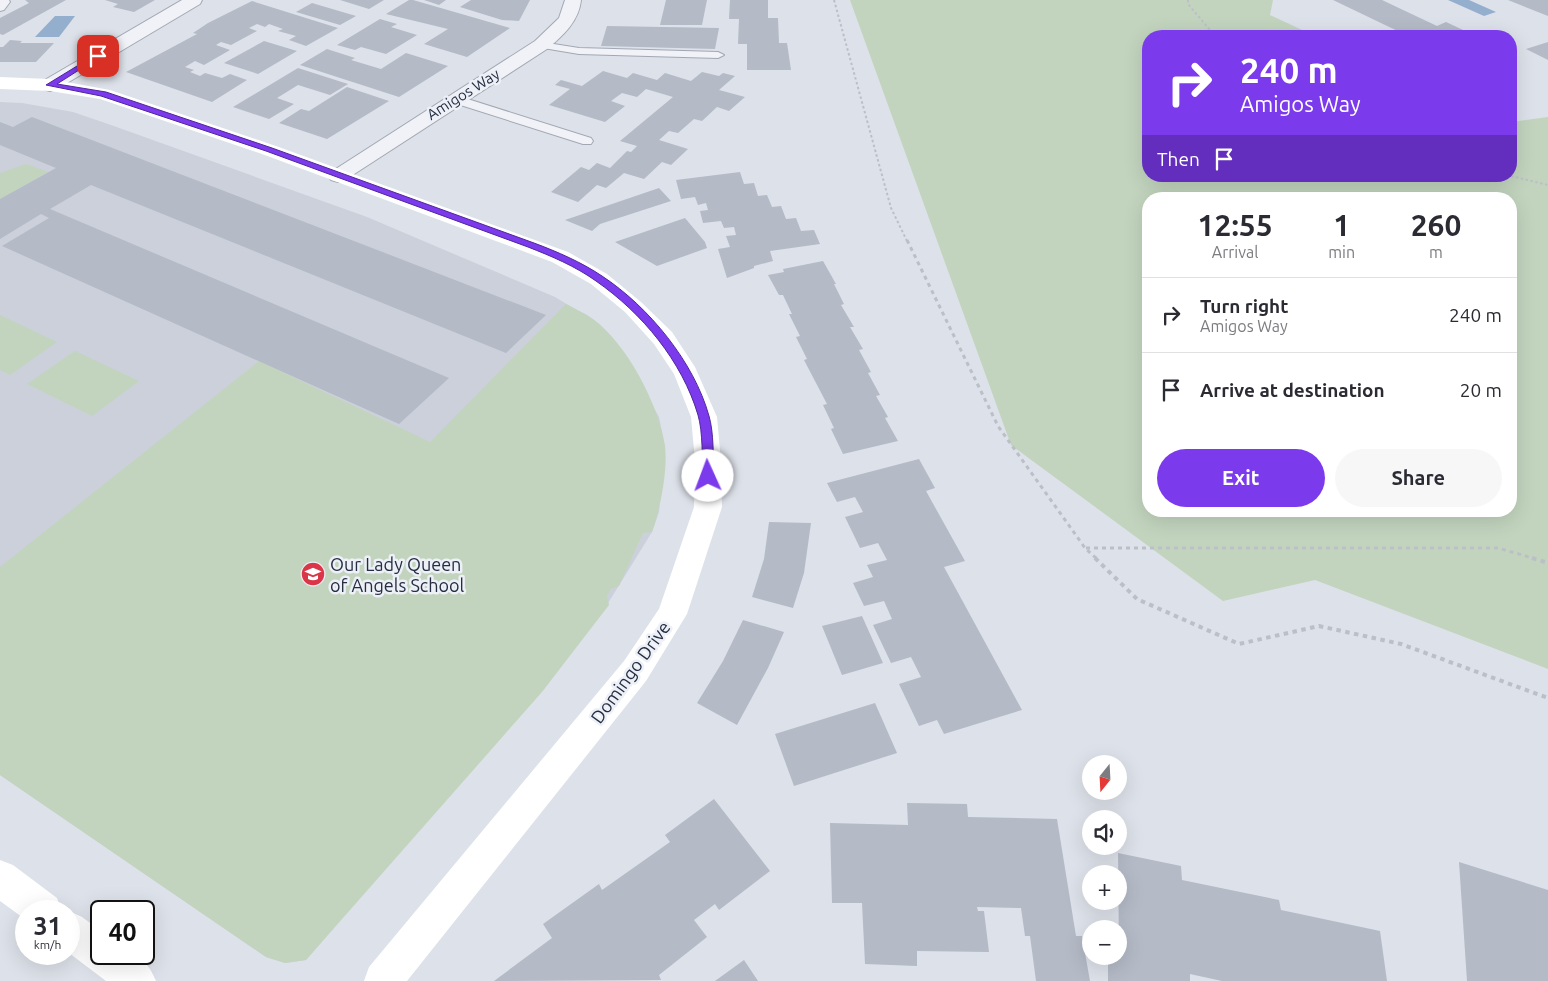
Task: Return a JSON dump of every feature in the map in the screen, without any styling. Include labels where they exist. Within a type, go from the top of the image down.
[{"type":"street","points":[[50,85],[194,0]]},
{"type":"street","name":"Amigos Way","points":[[338,176],[542,45],[555,34],[565,21],[573,6],[573,0]]},
{"type":"street","name":"Domingo Drive","points":[[0,83],[50,85],[103,94],[131,102],[560,257],[599,279],[633,306],[663,338],[686,373],[704,417],[708,461],[708,507],[672,614],[635,671],[383,981]]},
{"type":"street","points":[[0,878],[29,900]]},
{"type":"street","points":[[80,938],[137,981]]},
{"type":"lane","points":[[0,8],[5,2],[4,0]]},
{"type":"lane","points":[[542,45],[579,51],[718,55]]},
{"type":"lane","points":[[455,100],[588,141]]},
{"type":"path","points":[[834,0],[891,208],[998,426],[1085,548],[1137,599],[1238,644],[1319,626],[1401,644],[1548,698]]},
{"type":"path","points":[[1188,0],[1188,4],[1210,30]]},
{"type":"path","points":[[1517,177],[1548,185]]},
{"type":"path","points":[[1085,548],[1498,548],[1548,563]]},
{"type":"shaded area","name":"Our Lady Queen of Angels School","points":[[0,102],[22,103],[73,112],[111,125],[367,217],[555,297],[593,320],[617,343],[659,417],[665,448],[659,512],[652,532],[600,616],[306,960],[285,963],[266,957],[0,775]]},
{"type":"green space","points":[[850,0],[1273,0],[1270,15],[1302,30],[1142,30],[1142,182],[1517,182],[1517,121],[1548,117],[1548,669],[1315,580],[1223,601],[1011,445]]},
{"type":"green space","points":[[26,164],[48,172],[0,199],[0,173]]},
{"type":"green space","name":"Our Lady Queen of Angels School","points":[[566,304],[593,319],[618,344],[640,377],[656,412],[662,430],[666,456],[658,513],[652,532],[643,533],[619,586],[611,589],[607,596],[609,605],[542,692],[306,960],[285,963],[266,957],[0,775],[0,567],[259,361],[430,442]]},
{"type":"green space","points":[[0,315],[57,342],[10,375],[0,370]]},
{"type":"green space","points":[[75,351],[139,381],[92,416],[27,384]]},
{"type":"water","points":[[1448,0],[1469,0],[1496,12],[1484,16]]},
{"type":"water","points":[[55,16],[75,16],[59,37],[35,37]]},
{"type":"building","points":[[25,0],[66,0],[3,35],[0,34],[0,18],[29,3]]},
{"type":"building","points":[[105,0],[155,0],[134,12],[113,7],[118,4]]},
{"type":"building","points":[[340,0],[384,0],[369,9]]},
{"type":"building","points":[[409,0],[510,28],[467,57],[424,44],[448,29],[386,14]]},
{"type":"building","points":[[424,0],[446,0],[439,5]]},
{"type":"building","points":[[471,0],[530,0],[519,21],[502,20],[460,7]]},
{"type":"building","points":[[666,0],[707,0],[702,25],[660,25]]},
{"type":"building","points":[[730,0],[768,0],[768,18],[778,18],[779,43],[787,43],[791,70],[747,70],[747,44],[738,44],[739,19],[729,19]]},
{"type":"building","points":[[1333,0],[1382,0],[1437,26],[1446,22],[1463,30],[1396,30]]},
{"type":"building","points":[[1508,0],[1548,0],[1548,16]]},
{"type":"building","points":[[252,1],[338,28],[306,46],[289,40],[296,36],[278,31],[283,29],[269,24],[265,27],[257,24],[249,28],[257,31],[231,45],[221,42],[216,45],[230,50],[204,65],[195,61],[185,67],[194,70],[190,72],[200,76],[205,73],[222,78],[230,74],[247,80],[212,102],[126,72],[197,34],[193,33],[208,23]]},
{"type":"building","points":[[312,3],[356,16],[340,25],[296,12]]},
{"type":"building","points":[[380,19],[397,24],[391,27],[417,35],[386,54],[361,47],[355,50],[337,45]]},
{"type":"building","points":[[607,26],[719,28],[715,49],[601,46]]},
{"type":"building","points":[[10,40],[22,41],[20,43],[54,43],[36,62],[0,62],[0,47],[3,47]]},
{"type":"building","points":[[264,41],[297,51],[258,74],[224,63]]},
{"type":"building","points":[[1548,42],[1548,60],[1526,49]]},
{"type":"building","points":[[327,49],[355,58],[351,60],[381,69],[406,53],[448,66],[399,97],[300,65]]},
{"type":"building","points":[[298,68],[348,84],[330,95],[298,85],[277,98],[294,104],[269,119],[233,107]]},
{"type":"building","points":[[603,71],[627,78],[633,73],[657,80],[665,73],[691,81],[702,72],[719,76],[723,73],[735,76],[719,90],[745,97],[729,111],[717,107],[702,121],[694,119],[678,133],[669,131],[659,140],[688,149],[671,165],[662,162],[644,179],[624,173],[606,188],[597,185],[578,202],[551,192],[581,167],[589,170],[597,163],[610,168],[627,151],[631,152],[637,146],[620,141],[673,97],[646,89],[637,97],[622,93],[611,101],[625,106],[605,122],[549,105],[570,89],[555,85],[561,80],[582,86]]},
{"type":"building","points":[[347,87],[389,101],[327,139],[279,123],[301,109],[309,111]]},
{"type":"building","points":[[32,117],[546,315],[506,353],[91,185],[50,209],[449,378],[399,424],[2,246],[49,218],[41,214],[0,239],[0,199],[56,168],[0,145],[0,122],[13,127]]},
{"type":"building","points":[[740,172],[744,184],[754,183],[758,196],[767,195],[772,207],[781,206],[786,219],[796,218],[801,231],[814,230],[820,244],[770,251],[773,261],[754,266],[754,268],[727,278],[718,249],[730,247],[726,236],[736,235],[734,227],[724,228],[721,221],[703,223],[700,211],[708,210],[706,203],[698,205],[695,197],[681,199],[676,180]]},
{"type":"building","points":[[659,188],[671,201],[600,224],[592,231],[565,220]]},
{"type":"building","points":[[685,218],[705,242],[707,248],[657,266],[615,242]]},
{"type":"building","points":[[823,261],[836,284],[834,284],[844,304],[841,305],[854,327],[850,327],[863,349],[859,350],[871,372],[868,373],[880,395],[876,396],[888,417],[885,418],[898,441],[843,454],[831,429],[834,428],[823,405],[827,404],[804,360],[807,359],[796,337],[800,336],[789,314],[792,314],[783,295],[779,295],[768,275],[784,272],[783,269]]},
{"type":"building","points":[[919,459],[935,488],[926,491],[965,561],[944,567],[1022,710],[944,734],[937,720],[919,726],[899,684],[921,677],[911,657],[891,663],[873,625],[892,619],[884,601],[864,606],[853,583],[873,577],[867,565],[887,560],[878,543],[860,548],[845,517],[863,512],[855,497],[837,502],[827,483]]},
{"type":"building","points":[[769,522],[811,523],[804,573],[793,608],[752,597],[764,559]]},
{"type":"building","points":[[862,616],[883,663],[842,675],[822,626]]},
{"type":"building","points":[[743,620],[784,632],[768,668],[737,725],[697,703],[723,661]]},
{"type":"building","points":[[875,703],[897,753],[794,786],[775,734]]},
{"type":"building","points":[[714,799],[770,871],[719,910],[715,904],[694,920],[707,937],[659,975],[661,980],[494,981],[552,938],[543,924],[599,884],[602,890],[670,842],[665,835]]},
{"type":"building","points":[[907,803],[967,804],[968,817],[1057,819],[1076,936],[1082,936],[1082,965],[1087,965],[1090,981],[1036,981],[1030,936],[1025,936],[1021,908],[977,907],[978,911],[984,911],[989,952],[917,951],[917,966],[865,964],[862,903],[832,903],[830,823],[908,825]]},
{"type":"building","points":[[1118,855],[1127,855],[1181,866],[1182,880],[1279,900],[1281,910],[1380,931],[1387,981],[1222,981],[1190,974],[1190,981],[1108,981],[1108,965],[1127,965],[1127,920],[1119,920],[1119,910],[1127,910],[1127,865],[1118,865]]},
{"type":"building","points":[[1459,862],[1548,890],[1548,981],[1467,981]]},
{"type":"building","points":[[744,960],[758,981],[715,981]]},
{"type":"place","name":"Our Lady Queen of Angels School","points":[[313,574]]},
{"type":"route","points":[[98,56],[50,85],[103,94],[131,102],[269,150],[531,245],[560,257],[599,279],[633,306],[663,338],[686,373],[704,417],[708,476]]}]
